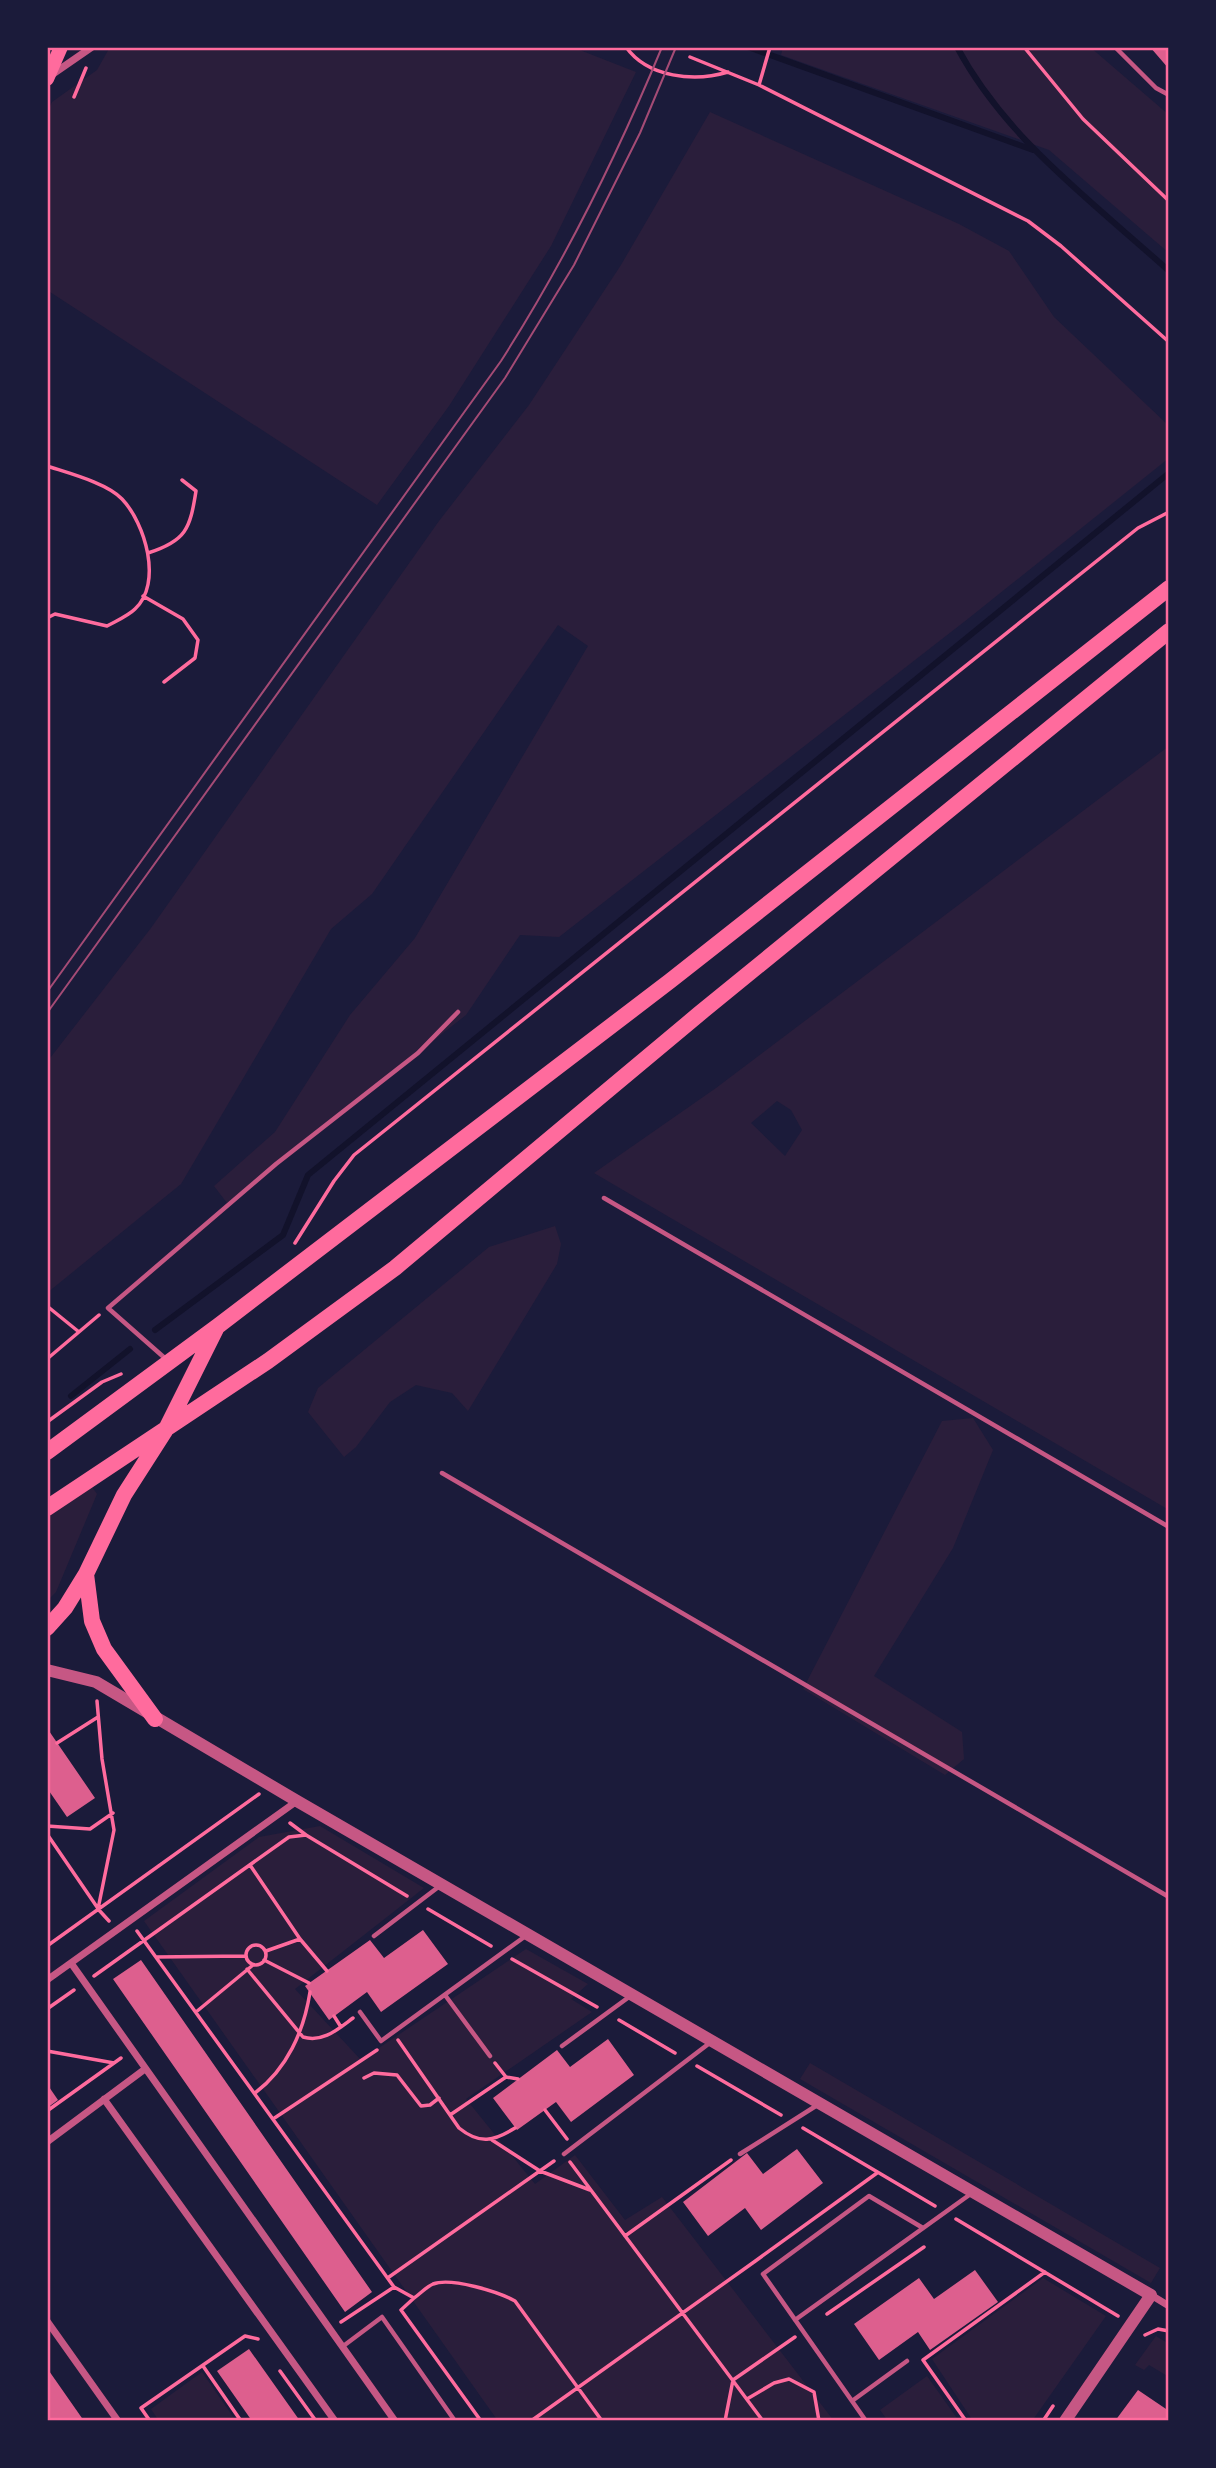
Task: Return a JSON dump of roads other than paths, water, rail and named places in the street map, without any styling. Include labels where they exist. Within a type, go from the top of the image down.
[{"type":"main road","points":[[48,79],[61,47]]},
{"type":"main road","points":[[47,1452],[218,1326],[670,981],[1169,588]]},
{"type":"main road","points":[[47,1508],[268,1361],[395,1268],[688,1023],[1169,631]]},
{"type":"main road","points":[[47,1628],[65,1608],[86,1574],[124,1495],[165,1431],[218,1326]]},
{"type":"main road","points":[[86,1574],[92,1621],[104,1649],[155,1719]]},
{"type":"street","points":[[48,79],[91,50]]},
{"type":"street","points":[[47,1670],[96,1682],[155,1719],[1169,2306]]},
{"type":"street","points":[[47,1980],[297,1801]]},
{"type":"street","points":[[71,1963],[395,2421]]},
{"type":"street","points":[[47,2142],[145,2069]]},
{"type":"street","points":[[104,2099],[335,2421]]},
{"type":"street","points":[[1065,2421],[1151,2295]]},
{"type":"street","points":[[47,2321],[118,2421]]},
{"type":"lane","points":[[1115,47],[1156,88],[1169,95]]},
{"type":"lane","points":[[170,1362],[108,1308],[276,1164],[418,1053],[457,1012]]},
{"type":"lane","points":[[604,1198],[1169,1527]]},
{"type":"lane","points":[[442,1473],[1169,1897]]},
{"type":"lane","points":[[374,1936],[442,1885]]},
{"type":"lane","points":[[360,2012],[383,2043],[393,2032],[527,1934]]},
{"type":"lane","points":[[445,1994],[490,2056]]},
{"type":"lane","points":[[562,2046],[631,1995]]},
{"type":"lane","points":[[564,2154],[712,2041]]},
{"type":"lane","points":[[740,2154],[820,2104]]},
{"type":"lane","points":[[794,2320],[973,2192]]},
{"type":"lane","points":[[866,2421],[763,2274],[869,2196],[923,2228]]},
{"type":"lane","points":[[342,2347],[382,2317],[455,2421]]},
{"type":"lane","points":[[852,2401],[907,2361]]},
{"type":"waterway","points":[[748,47],[1033,150]]},
{"type":"waterway","points":[[957,47],[977,80],[1026,140],[1081,194],[1169,271]]},
{"type":"waterway","points":[[155,1330],[283,1235],[308,1175],[1169,473]]},
{"type":"waterway","points":[[71,1396],[130,1349]]},
{"type":"tram line","points":[[47,992],[501,361],[547,285],[589,207],[662,47]]},
{"type":"tram line","points":[[47,1013],[505,378],[574,265],[640,133],[676,47]]}]
